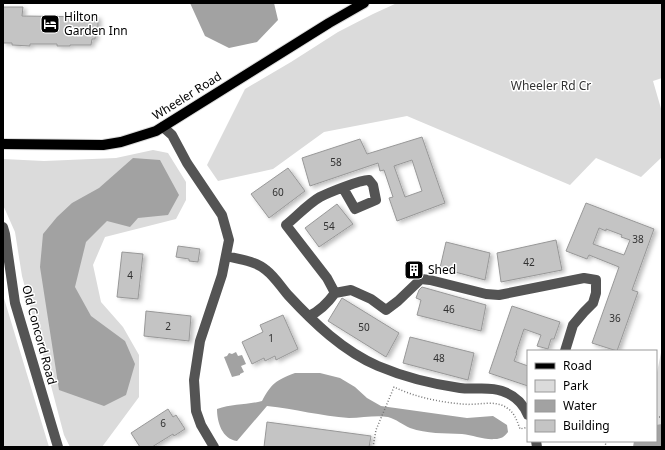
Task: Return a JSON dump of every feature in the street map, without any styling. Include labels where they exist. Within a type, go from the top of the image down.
[{"type":"main road","name":"Wheeler Road","points":[[3,144],[103,145],[121,142],[156,130],[364,3]]},
{"type":"street","points":[[163,126],[172,135],[187,163],[222,215],[229,240],[222,275],[200,341],[194,380],[196,411],[201,425],[214,447]]},
{"type":"street","points":[[335,293],[327,278],[286,225],[319,198],[342,188]]},
{"type":"street","name":"Old Concord Road","points":[[3,227],[14,303],[58,447]]},
{"type":"street","points":[[226,256],[257,264],[266,269],[322,330],[357,355],[377,366],[411,378],[430,382],[462,388],[491,388],[501,390],[512,395],[527,412]]},
{"type":"street","points":[[309,316],[318,312],[328,303],[335,293],[351,290],[371,299],[386,310],[398,301],[421,279],[486,294],[499,295],[584,278],[596,280],[596,293],[593,303],[573,325],[565,350]]},
{"type":"path","points":[[373,447],[376,430],[394,387],[420,397],[463,404],[496,403],[507,408],[516,416],[520,429],[527,427]]},
{"type":"green space","name":"Wheeler Rd Cr","points":[[397,3],[662,3],[662,78],[653,81],[662,112],[662,157],[641,177],[596,158],[570,185],[407,116],[324,132],[273,169],[218,181],[207,165],[245,89],[338,32]]},
{"type":"green space","points":[[153,150],[168,153],[186,182],[186,200],[176,219],[105,237],[93,265],[101,302],[123,327],[139,355],[139,397],[102,447],[70,447],[64,435],[22,276],[15,232],[3,205],[3,159],[44,161],[116,158]]},
{"type":"green space","points":[[3,295],[49,447],[3,447]]},
{"type":"green space","points":[[662,348],[662,447],[637,447],[657,442],[657,372]]},
{"type":"water","points":[[190,3],[274,3],[278,20],[257,42],[229,48],[205,36]]},
{"type":"water","points":[[133,158],[160,160],[179,195],[168,215],[138,218],[130,227],[107,221],[86,242],[75,287],[91,316],[125,341],[135,364],[126,395],[104,406],[59,390],[40,267],[43,234],[57,217],[72,203],[99,188]]},
{"type":"water","points":[[236,352],[238,356],[242,355],[246,364],[241,366],[244,372],[240,375],[232,377],[224,357],[229,353],[232,354]]},
{"type":"water","points":[[295,373],[320,373],[340,378],[355,387],[367,398],[381,406],[467,418],[493,416],[507,425],[508,432],[501,438],[487,439],[462,434],[436,433],[416,430],[388,417],[379,416],[349,418],[267,406],[237,441],[232,440],[224,433],[219,424],[217,409],[262,401],[268,390],[275,383]]},
{"type":"water","points":[[662,424],[662,447],[633,447],[634,442],[657,442],[657,425]]},
{"type":"building","name":"Hilton Garden Inn","points":[[3,7],[23,7],[22,16],[98,17],[98,30],[96,30],[95,39],[92,39],[91,45],[57,46],[57,44],[30,44],[30,46],[3,43]]},
{"type":"building","points":[[422,137],[445,203],[397,221],[389,198],[393,197],[384,170],[380,171],[378,163],[310,186],[302,158],[360,139],[367,154]],"holes":[[[412,160],[422,191],[405,197],[394,166]]]},
{"type":"building","points":[[288,168],[305,191],[269,218],[251,194]]},
{"type":"building","points":[[586,203],[654,229],[632,290],[638,292],[617,350],[592,343],[619,267],[589,255],[587,259],[566,251]],"holes":[[[599,228],[606,231],[606,229],[622,235],[621,237],[630,240],[624,255],[593,244]]]},
{"type":"building","points":[[337,204],[353,224],[319,247],[305,228]]},
{"type":"building","points":[[556,240],[562,270],[501,282],[497,253]]},
{"type":"building","points":[[446,242],[490,253],[485,280],[440,268]]},
{"type":"building","points":[[178,246],[200,249],[198,262],[176,257]]},
{"type":"building","points":[[122,252],[143,254],[138,299],[117,297]]},
{"type":"building","points":[[422,287],[486,305],[481,331],[417,315],[421,300],[416,298]]},
{"type":"building","points":[[342,298],[399,333],[386,357],[328,321]]},
{"type":"building","points":[[512,306],[560,322],[554,339],[551,339],[548,349],[537,346],[541,335],[524,329],[514,361],[527,366],[527,386],[489,373]]},
{"type":"building","points":[[146,311],[191,316],[189,341],[144,336]]},
{"type":"building","points":[[283,315],[298,349],[276,360],[275,356],[265,361],[264,358],[252,364],[242,342],[263,332],[260,325]]},
{"type":"building","points":[[410,337],[474,353],[468,380],[403,363]]},
{"type":"building","points":[[168,409],[173,417],[176,415],[185,429],[174,436],[173,434],[152,447],[140,447],[131,433]]},
{"type":"building","points":[[267,422],[371,436],[369,447],[264,447]]},
{"type":"place","name":"Hilton Garden Inn","points":[[50,24]]},
{"type":"place","name":"Shed","points":[[414,270]]}]
